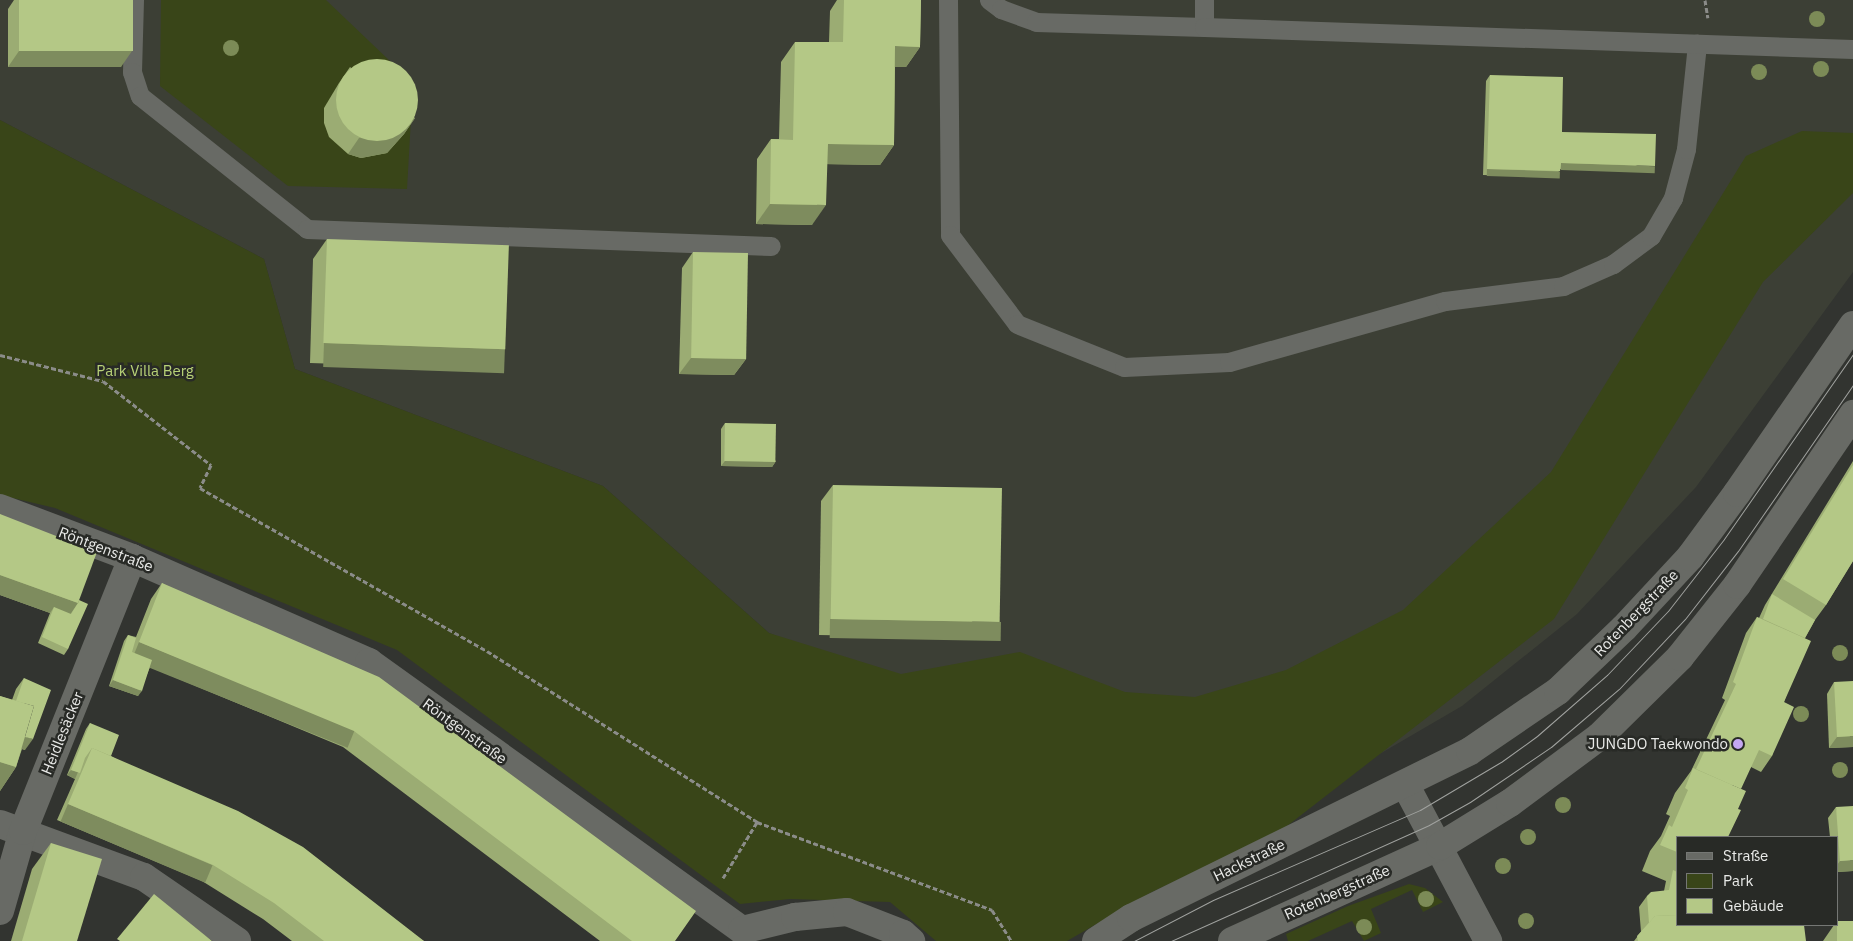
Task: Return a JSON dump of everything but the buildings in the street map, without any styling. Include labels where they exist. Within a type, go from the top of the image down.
[{"type":"street","name":"Rotenbergstraße","points":[[1405,784],[1470,751],[1514,722],[1558,690],[1624,628],[1690,557],[1726,509],[1853,325]]},
{"type":"street","name":"Rotenbergstraße","points":[[1265,933],[1440,846],[1510,804],[1599,737],[1680,658],[1737,585],[1853,414]]},
{"type":"street","name":"Röntgenstraße","points":[[0,508],[132,558],[369,662],[708,905],[738,935],[795,917],[847,912],[903,934],[911,941]]},
{"type":"street","name":"Heidlesäcker","points":[[0,911],[12,827],[132,558]]},
{"type":"street","points":[[1405,784],[1440,846],[1488,941]]},
{"type":"street","name":"Hackstraße","points":[[1096,941],[1131,918],[1405,784]]},
{"type":"street","points":[[12,827],[144,877],[237,941]]},
{"type":"street","points":[[1232,941],[1265,933]]},
{"type":"lane","points":[[134,0],[132,72],[140,96],[307,228],[772,246]]},
{"type":"lane","points":[[948,0],[950,235],[1018,324],[1124,367],[1229,362],[1444,300],[1563,286],[1613,264],[1651,236],[1673,198],[1686,149],[1697,44]]},
{"type":"lane","points":[[989,0],[1001,9],[1036,22],[1853,49]]},
{"type":"lane","points":[[1204,0],[1204,27]]},
{"type":"path","points":[[0,355],[103,381],[211,465],[200,488],[487,651],[757,822],[992,910],[1011,941]]},
{"type":"path","points":[[708,905],[757,822]]},
{"type":"shaded area","points":[[0,0],[1853,0],[1853,272],[1696,487],[1577,614],[1462,706],[1263,822],[769,633],[603,486],[295,369],[264,259],[0,120]]},
{"type":"green space","points":[[161,0],[326,0],[413,83],[407,189],[288,186],[160,86]]},
{"type":"green space","name":"Park Villa Berg","points":[[0,120],[264,259],[295,369],[603,486],[769,633],[901,674],[1020,652],[1125,692],[1195,697],[1286,670],[1403,610],[1551,472],[1746,156],[1802,131],[1853,133],[1853,193],[1763,282],[1554,619],[1278,833],[1152,892],[1067,941],[936,941],[890,902],[790,899],[740,904],[397,650],[55,508],[0,495]]},
{"type":"green space","points":[[1409,884],[1425,888],[1443,902],[1423,912],[1412,890],[1371,909],[1381,933],[1364,941],[1352,921],[1308,941],[1288,941],[1286,934],[1348,906]]},
{"type":"tram line","points":[[1134,941],[1213,900],[1420,810],[1501,762],[1537,736],[1607,675],[1668,611],[1724,539],[1853,354]]},
{"type":"tram line","points":[[1171,941],[1429,825],[1470,802],[1551,747],[1619,689],[1685,619],[1738,551],[1853,385]]},
{"type":"place","name":"JUNGDO Taekwondo","points":[[1738,744]]}]
